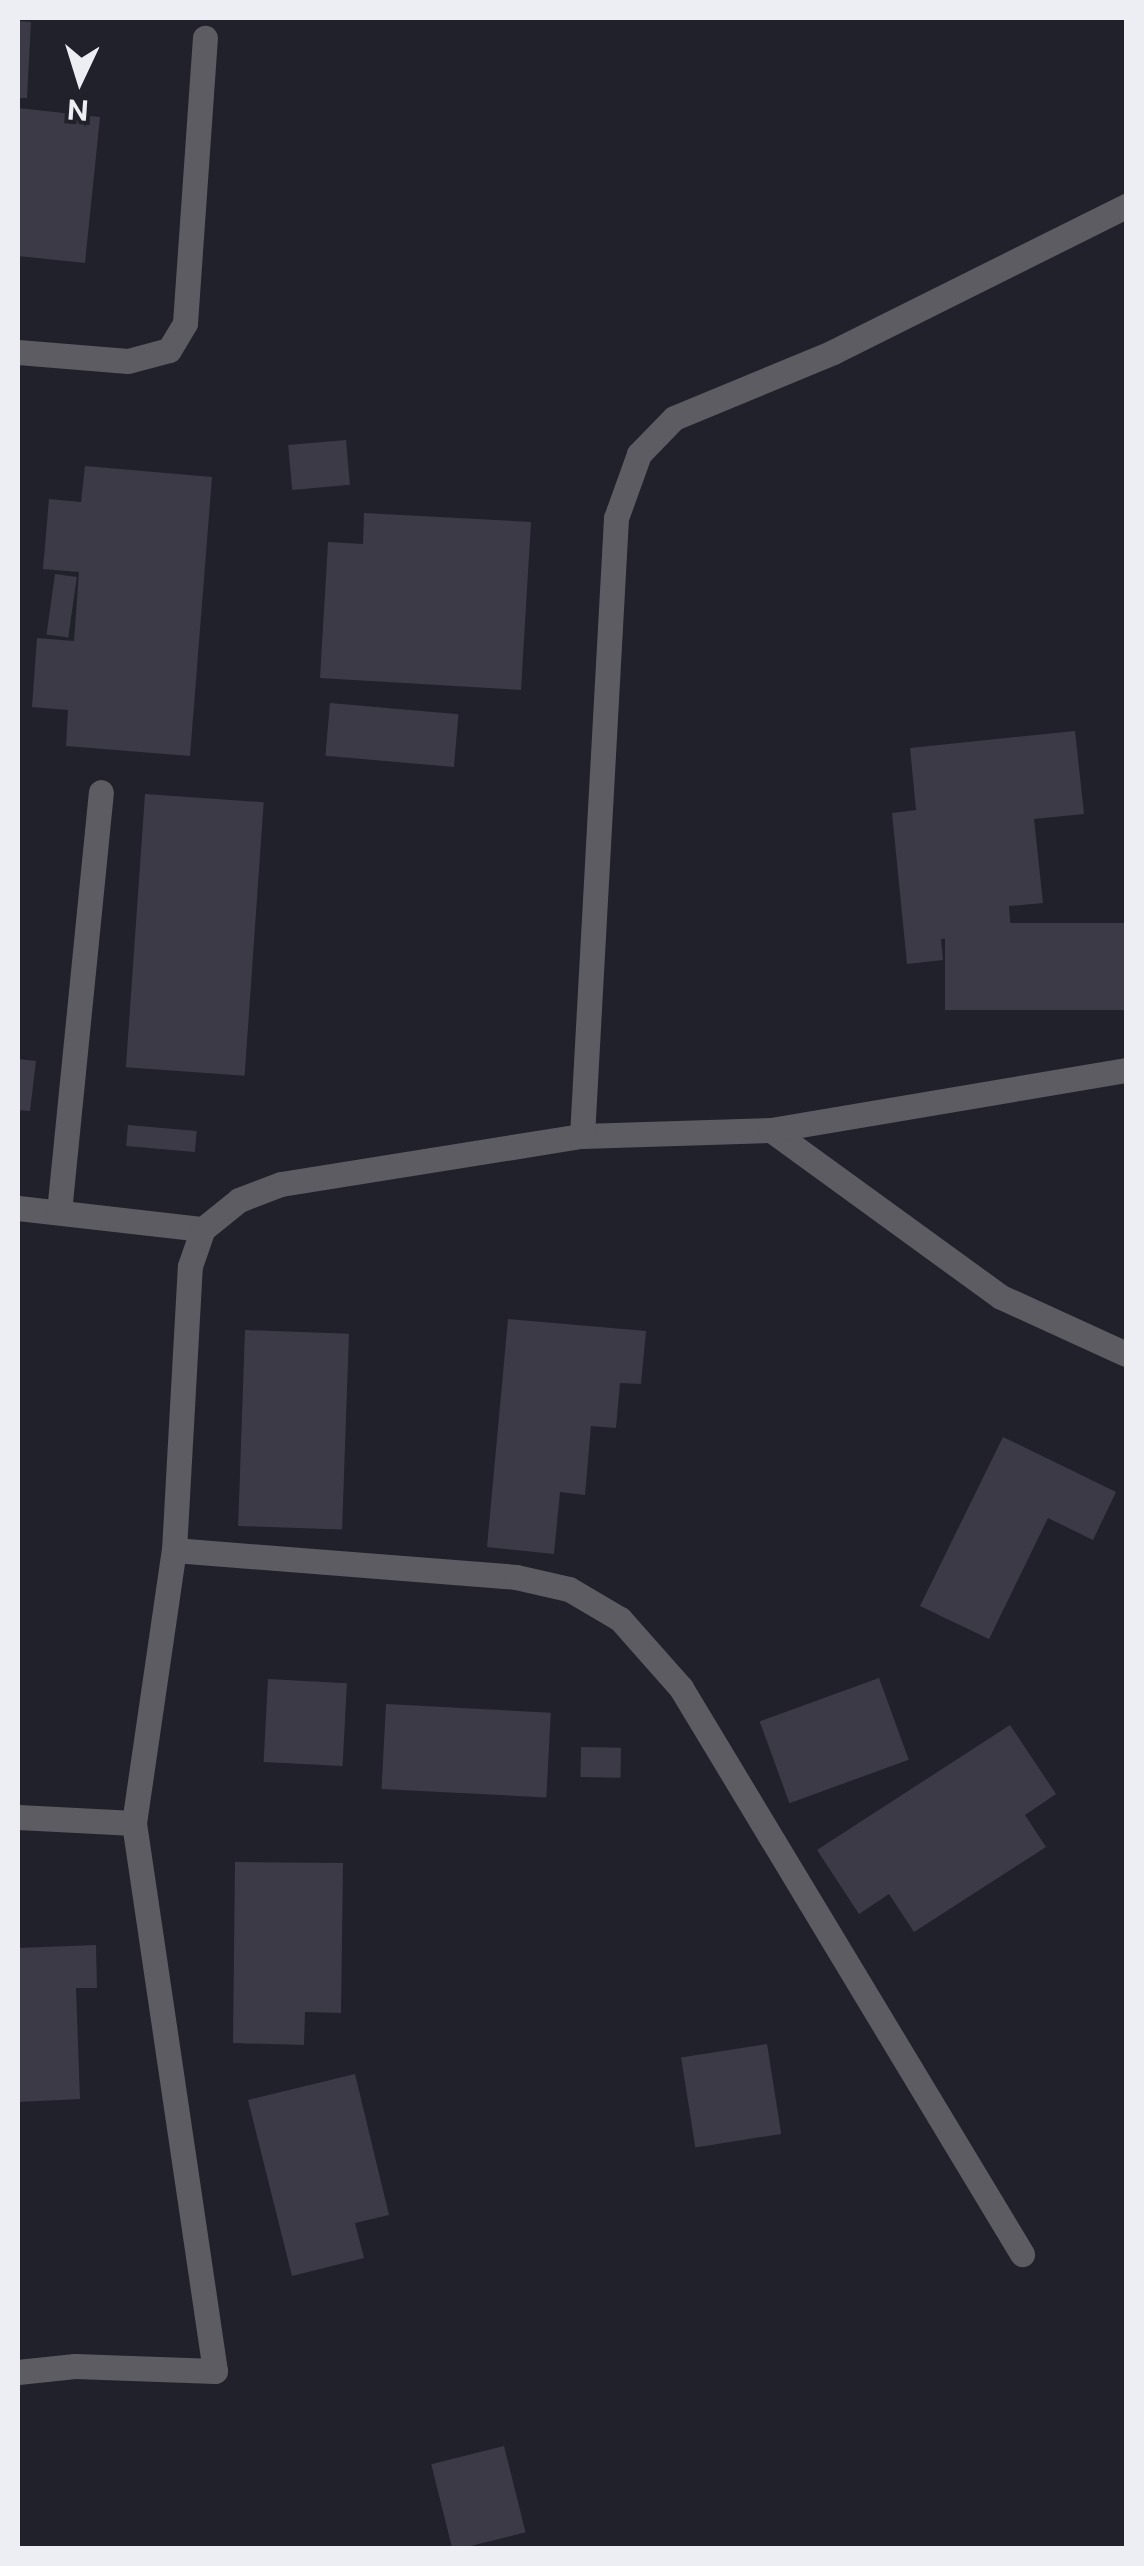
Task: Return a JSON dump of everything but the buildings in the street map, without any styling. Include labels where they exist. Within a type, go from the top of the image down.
[{"type":"street","points":[[18,352],[128,360],[169,350],[185,322],[205,38]]},
{"type":"street","points":[[582,1136],[616,518],[638,454],[674,418],[833,352],[1126,206]]},
{"type":"street","points":[[59,1212],[102,792]]},
{"type":"street","points":[[18,2372],[75,2366],[215,2371],[134,1823],[174,1550],[190,1266],[204,1229],[238,1200],[281,1184],[582,1136],[772,1130],[1126,1070]]},
{"type":"street","points":[[772,1130],[1001,1297],[1126,1354]]},
{"type":"street","points":[[18,1208],[204,1229]]},
{"type":"street","points":[[174,1550],[516,1577],[569,1589],[620,1619],[680,1688],[1022,2254]]},
{"type":"street","points":[[18,1817],[134,1823]]}]
